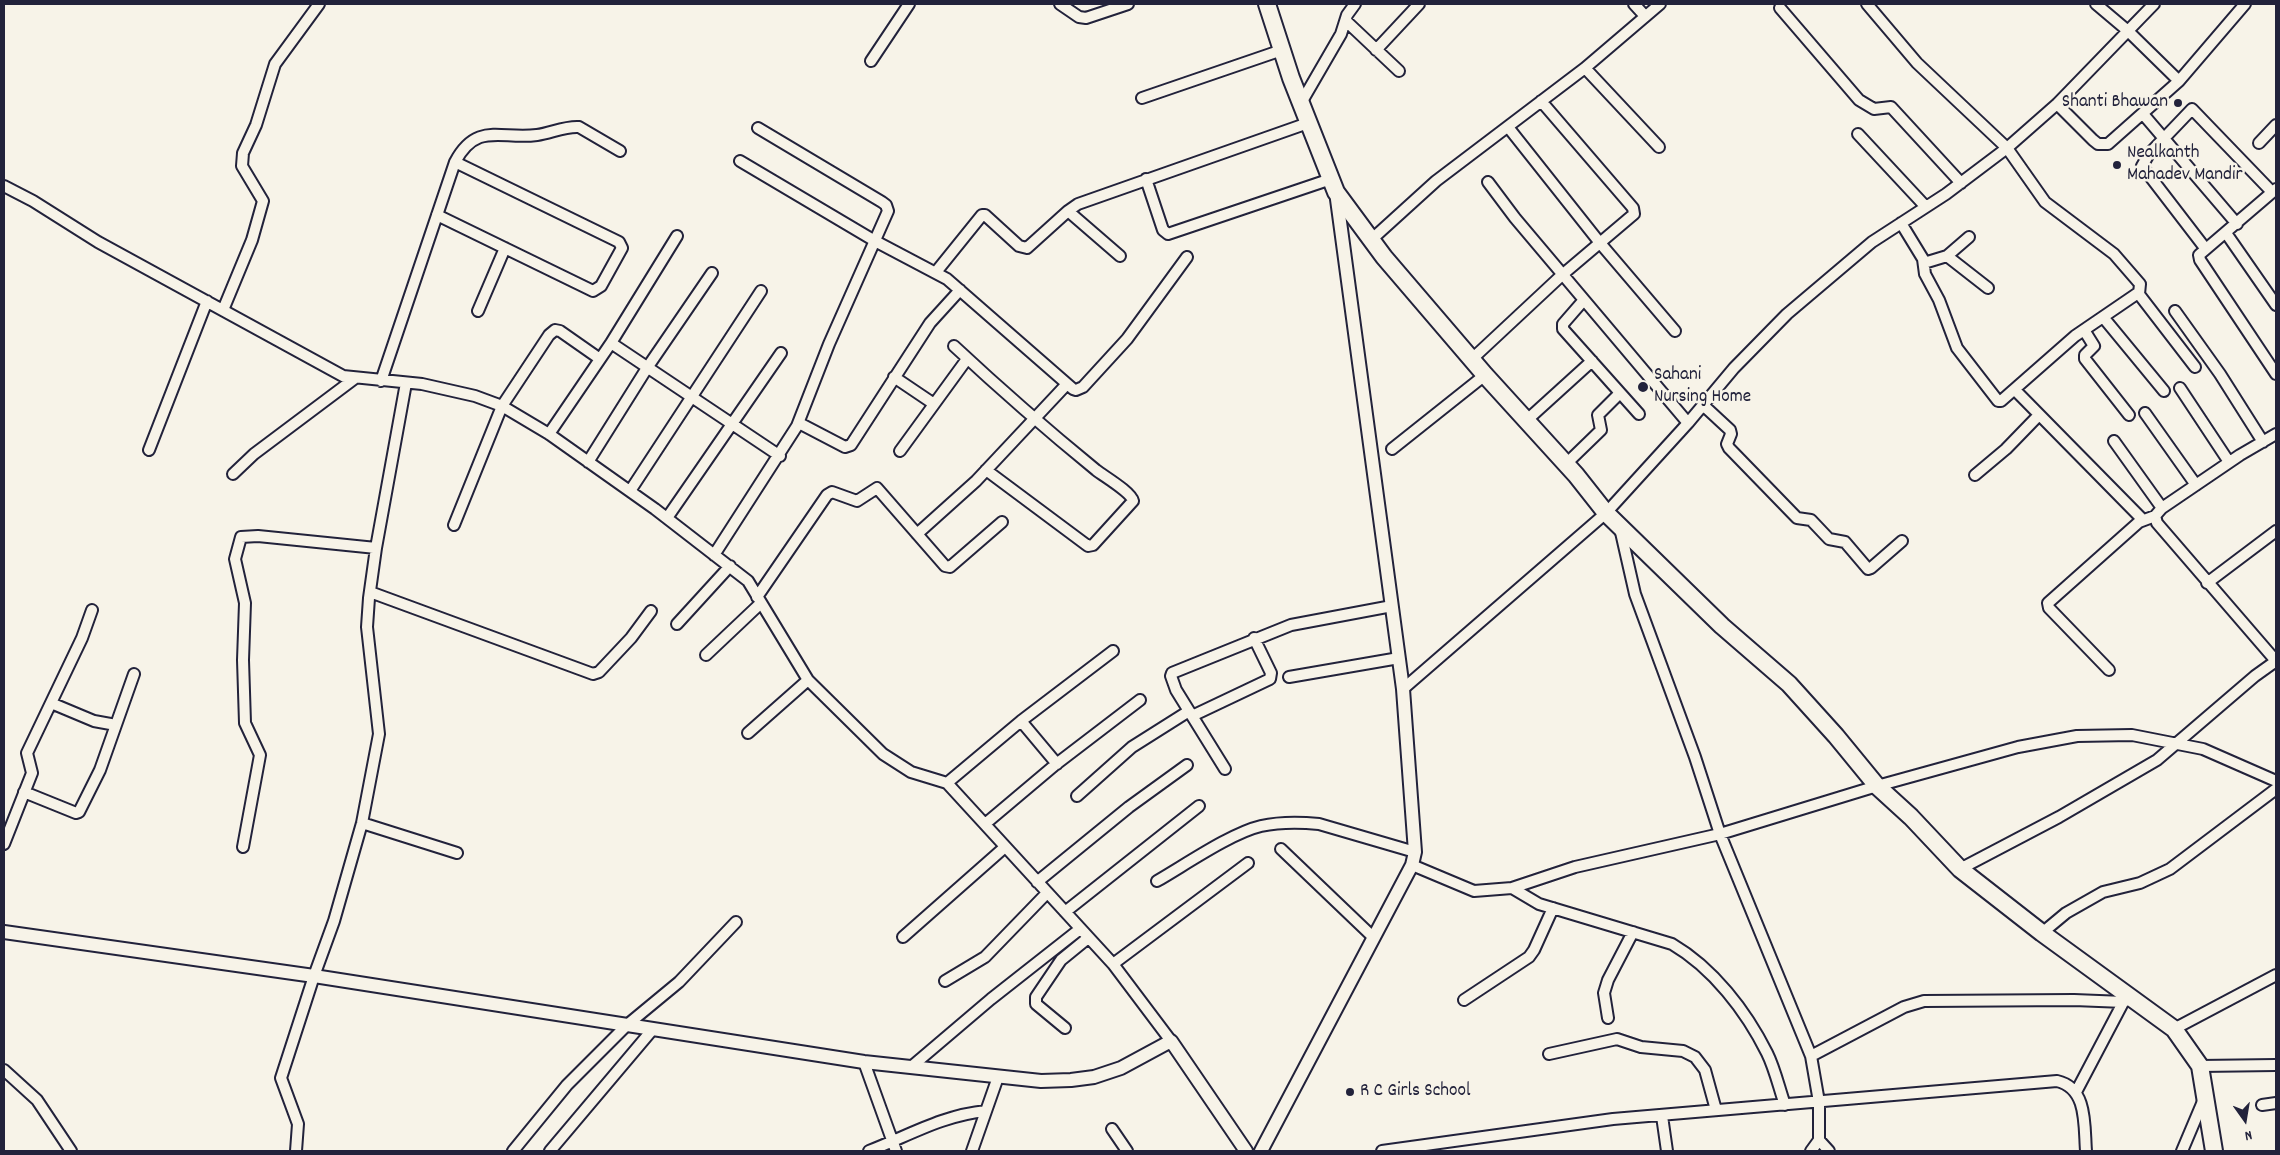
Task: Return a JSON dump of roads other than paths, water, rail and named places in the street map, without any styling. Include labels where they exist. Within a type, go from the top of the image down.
[{"type":"main road","points":[[1267,4],[1308,123],[1333,186],[1371,240],[1485,375],[1566,464],[1620,528],[1722,626],[1789,684],[1836,736],[1877,786],[1911,817],[1960,869],[2126,998],[2174,1029],[2200,1066],[2214,1151]]},
{"type":"street","points":[[223,310],[252,240],[262,206],[261,196],[242,166],[243,153],[256,124],[275,64],[319,4]]},
{"type":"street","points":[[871,61],[909,4]]},
{"type":"street","points":[[1060,4],[1082,18],[1128,4]]},
{"type":"street","points":[[1301,103],[1341,34],[1355,4]]},
{"type":"street","points":[[1376,50],[1418,4]]},
{"type":"street","points":[[1634,4],[1645,16]]},
{"type":"street","points":[[1371,240],[1436,181],[1585,68],[1660,4]]},
{"type":"street","points":[[1868,4],[1917,63],[2006,148],[2045,202],[2114,254],[2140,284],[2139,294],[2195,368]]},
{"type":"street","points":[[2096,4],[2128,31],[2179,81]]},
{"type":"street","points":[[1403,689],[1606,513],[1688,423],[1734,368],[1787,314],[1872,242],[1902,224],[1961,183],[2006,148],[2056,104],[2154,4]]},
{"type":"street","points":[[2056,104],[2098,144],[2108,144],[2179,81],[2244,4]]},
{"type":"street","points":[[1780,8],[1858,100],[1874,109],[1891,107],[1961,183]]},
{"type":"street","points":[[1346,21],[1400,72]]},
{"type":"street","points":[[1142,98],[1282,50]]},
{"type":"street","points":[[1585,68],[1659,147]]},
{"type":"street","points":[[1472,359],[1562,275],[1633,216],[1633,208],[1541,101]]},
{"type":"street","points":[[2205,248],[2142,166],[2149,154],[2192,109],[2274,190],[2199,255],[2200,260],[2276,374]]},
{"type":"street","points":[[2143,114],[2237,224]]},
{"type":"street","points":[[936,272],[979,216],[985,214],[1024,249],[1068,210],[1091,198],[1308,123]]},
{"type":"street","points":[[2259,143],[2276,125]]},
{"type":"street","points":[[381,381],[455,162],[465,146],[485,135],[532,136],[575,127],[584,128],[620,151]]},
{"type":"street","points":[[1508,127],[1600,243],[1675,331]]},
{"type":"street","points":[[714,555],[780,456],[799,423],[829,344],[887,214],[886,204],[758,128]]},
{"type":"street","points":[[1858,134],[1926,207]]},
{"type":"street","points":[[740,161],[875,241],[936,272],[960,290],[1076,390],[1083,387],[1127,339],[1187,257]]},
{"type":"street","points":[[437,215],[593,291],[601,286],[622,248],[619,242],[455,162]]},
{"type":"street","points":[[1146,179],[1163,230],[1168,234],[1333,186],[1403,689],[1415,852],[1412,865],[1261,1151]]},
{"type":"street","points":[[1488,182],[1562,275],[1639,362],[1688,423]]},
{"type":"street","points":[[4,186],[33,201],[98,242],[332,371],[354,379],[422,384],[475,396],[502,406],[549,434],[630,491],[730,566],[748,581],[808,680],[883,754],[911,772],[947,783],[1113,964],[1171,1042],[1246,1151]]},
{"type":"street","points":[[1068,210],[1120,256]]},
{"type":"street","points":[[1902,224],[1924,263],[1925,274],[1939,300],[1947,326],[1960,353],[1998,401],[2001,401],[2015,390],[2084,330],[2139,294]]},
{"type":"street","points":[[2226,233],[2276,305]]},
{"type":"street","points":[[549,434],[611,343],[677,236]]},
{"type":"street","points":[[1924,263],[1947,256],[1969,237]]},
{"type":"street","points":[[478,310],[505,248]]},
{"type":"street","points":[[1947,256],[1988,288]]},
{"type":"street","points":[[588,462],[647,368],[712,272]]},
{"type":"street","points":[[630,491],[693,398],[761,290]]},
{"type":"street","points":[[799,423],[845,446],[851,445],[930,323],[960,290]]},
{"type":"street","points":[[1584,301],[1563,326],[1639,414]]},
{"type":"street","points":[[149,450],[207,302]]},
{"type":"street","points":[[2175,311],[2220,374],[2263,442]]},
{"type":"street","points":[[2103,317],[2164,391]]},
{"type":"street","points":[[2084,330],[2094,346],[2085,355],[2086,359],[2129,415]]},
{"type":"street","points":[[454,525],[502,406],[552,332],[560,331],[600,359]]},
{"type":"street","points":[[611,343],[780,456]]},
{"type":"street","points":[[954,346],[1034,420],[1103,476],[1131,496],[1133,502],[1093,545],[1088,546],[986,470]]},
{"type":"street","points":[[667,518],[781,353]]},
{"type":"street","points":[[900,451],[967,359]]},
{"type":"street","points":[[1526,420],[1592,361]]},
{"type":"street","points":[[1392,449],[1485,375]]},
{"type":"street","points":[[894,377],[934,404]]},
{"type":"street","points":[[233,474],[254,454],[354,379]]},
{"type":"street","points":[[296,1151],[298,1124],[281,1078],[334,921],[362,823],[378,734],[367,627],[370,592],[376,548],[406,383]]},
{"type":"street","points":[[917,534],[986,470],[1067,384]]},
{"type":"street","points":[[2180,388],[2230,462]]},
{"type":"street","points":[[2015,390],[2143,520]]},
{"type":"street","points":[[1566,464],[1600,432],[1598,415],[1620,393]]},
{"type":"street","points":[[1703,405],[1730,430],[1732,434],[1728,444],[1729,448],[1797,518],[1811,520],[1829,539],[1845,542],[1868,568],[1871,568],[1902,541]]},
{"type":"street","points":[[2145,413],[2196,485]]},
{"type":"street","points":[[1975,475],[2006,449],[2039,415]]},
{"type":"street","points":[[2109,670],[2049,608],[2048,602],[2143,520],[2155,516],[2162,508],[2230,462],[2276,434]]},
{"type":"street","points":[[2114,441],[2162,508]]},
{"type":"street","points":[[706,655],[759,600],[827,495],[832,492],[856,501],[877,488],[946,566],[950,567],[1002,522]]},
{"type":"street","points":[[1960,869],[2059,817],[2157,760],[2254,676],[2276,661],[2207,583],[2157,523],[2155,516]]},
{"type":"street","points":[[1620,528],[1635,594],[1695,757],[1720,834],[1810,1056],[1820,1102],[1819,1140],[1811,1151]]},
{"type":"street","points":[[2207,583],[2276,531]]},
{"type":"street","points":[[243,847],[260,755],[245,723],[243,660],[245,603],[235,559],[241,537],[258,536],[376,548]]},
{"type":"street","points":[[677,624],[730,566]]},
{"type":"street","points":[[370,592],[592,674],[599,672],[630,638],[651,611]]},
{"type":"street","points":[[1224,769],[1176,690],[1171,676],[1172,673],[1254,638],[1291,625],[1392,606]]},
{"type":"street","points":[[4,844],[32,773],[27,753],[82,638],[92,610]]},
{"type":"street","points":[[1077,796],[1132,747],[1190,714],[1270,679],[1271,673],[1254,638]]},
{"type":"street","points":[[947,783],[1021,720],[1113,651]]},
{"type":"street","points":[[1289,677],[1398,658]]},
{"type":"street","points":[[24,792],[76,813],[79,812],[100,770],[134,674]]},
{"type":"street","points":[[748,733],[808,680]]},
{"type":"street","points":[[984,824],[1056,764],[1140,700]]},
{"type":"street","points":[[51,703],[94,721],[116,725]]},
{"type":"street","points":[[1021,720],[1056,764]]},
{"type":"street","points":[[1412,865],[1474,891],[1512,888],[1575,867],[1720,834],[1877,786],[2018,747],[2077,736],[2132,735],[2203,749],[2276,781]]},
{"type":"street","points":[[1037,882],[1129,807],[1187,765]]},
{"type":"street","points":[[2042,933],[2066,913],[2103,892],[2140,882],[2170,869],[2276,789]]},
{"type":"street","points":[[1065,912],[1199,806]]},
{"type":"street","points":[[1158,881],[1238,835],[1261,826],[1304,822],[1319,824],[1415,852]]},
{"type":"street","points":[[362,823],[457,853]]},
{"type":"street","points":[[903,937],[1005,847]]},
{"type":"street","points":[[1281,849],[1373,937]]},
{"type":"street","points":[[1113,964],[1248,863]]},
{"type":"street","points":[[1512,888],[1533,902],[1672,944],[1688,953],[1723,988],[1751,1025],[1768,1055],[1785,1104]]},
{"type":"street","points":[[945,981],[990,952],[1047,893]]},
{"type":"street","points":[[1464,1000],[1529,957],[1553,908]]},
{"type":"street","points":[[513,1151],[567,1085],[627,1025],[679,982],[736,922]]},
{"type":"street","points":[[911,1067],[991,999],[1080,929]]},
{"type":"street","points":[[4,932],[314,976],[864,1062],[998,1077],[1041,1081],[1094,1077],[1121,1068],[1171,1042]]},
{"type":"street","points":[[1608,1018],[1604,993],[1608,980],[1632,932]]},
{"type":"street","points":[[1065,1028],[1036,1004],[1036,997],[1061,960],[1088,938]]},
{"type":"street","points":[[2174,1029],[2276,975]]},
{"type":"street","points":[[1810,1056],[1904,1007],[1924,1001],[2126,998]]},
{"type":"street","points":[[2076,1092],[2126,998]]},
{"type":"street","points":[[550,1151],[653,1029]]},
{"type":"street","points":[[1549,1054],[1617,1039],[1641,1047],[1683,1051],[1695,1057],[1705,1070],[1716,1110]]},
{"type":"street","points":[[864,1062],[894,1147]]},
{"type":"street","points":[[2200,1066],[2276,1065]]},
{"type":"street","points":[[4,1070],[37,1100],[71,1151]]},
{"type":"street","points":[[972,1151],[998,1077]]},
{"type":"street","points":[[1382,1151],[1411,1149],[1613,1119],[2057,1081],[2067,1083],[2076,1092],[2082,1109],[2086,1151]]},
{"type":"street","points":[[2182,1151],[2204,1098]]},
{"type":"street","points":[[2262,1105],[2276,1103]]},
{"type":"street","points":[[869,1151],[894,1147],[927,1125],[946,1118],[965,1112],[986,1110]]},
{"type":"street","points":[[1662,1116],[1667,1151]]},
{"type":"street","points":[[1112,1129],[1127,1151]]},
{"type":"street","points":[[1819,1140],[1829,1151]]},
{"type":"place","name":"Shanti Bhawan","points":[[2178,103]]},
{"type":"place","name":"Nealkanth Mahadev Mandir","points":[[2117,165]]},
{"type":"place","name":"Sahani Nursing Home","points":[[1643,387]]},
{"type":"place","name":"R C Girls School","points":[[1350,1092]]}]
